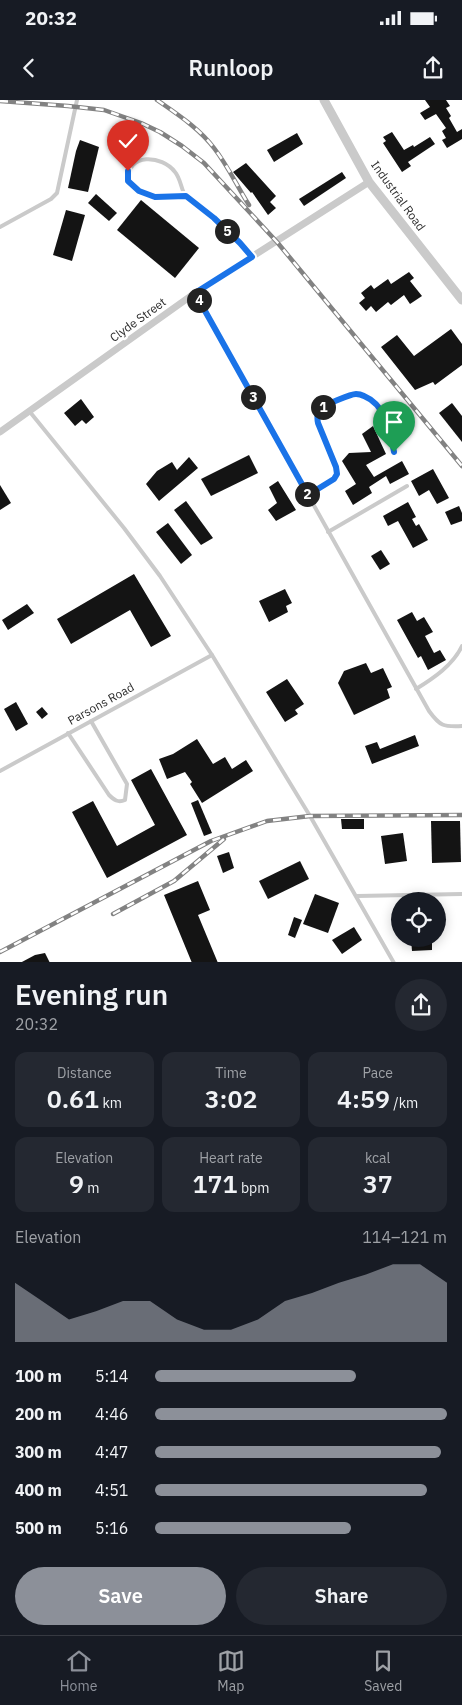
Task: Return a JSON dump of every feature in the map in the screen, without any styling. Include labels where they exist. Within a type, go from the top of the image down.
[{"type":"street","name":"Industrial Road","points":[[324,100],[369,182],[462,300]]},
{"type":"street","name":"Clyde Street","points":[[0,432],[195,293],[369,182]]},
{"type":"lane","points":[[0,227],[51,199],[57,193],[77,100]]},
{"type":"lane","points":[[186,196],[155,197],[139,191],[128,181],[128,171],[133,163],[145,158],[160,162],[174,171],[186,196],[214,218],[252,257]]},
{"type":"lane","points":[[195,293],[428,711],[444,727],[462,726]]},
{"type":"lane","points":[[308,495],[334,479],[337,474],[317,418],[319,410],[324,406],[356,394],[365,396],[381,411],[389,424],[394,452]]},
{"type":"lane","points":[[30,412],[145,556],[212,655],[357,896],[394,962]]},
{"type":"lane","points":[[328,532],[407,486]]},
{"type":"lane","points":[[416,689],[450,663],[462,646]]},
{"type":"lane","name":"Parsons Road","points":[[0,772],[212,655]]},
{"type":"lane","points":[[68,734],[109,795],[115,801],[125,800],[128,784],[91,721]]},
{"type":"lane","points":[[357,896],[462,894]]},
{"type":"building","points":[[425,100],[446,100],[450,106],[446,108],[451,116],[449,118],[457,132],[462,129],[462,139],[447,148],[442,140],[446,138],[442,131],[446,128],[436,114],[425,120],[420,113],[430,107]]},
{"type":"building","points":[[392,132],[404,150],[413,145],[414,147],[430,137],[435,144],[408,162],[411,166],[402,172],[383,143],[386,141],[383,137]]},
{"type":"building","points":[[297,133],[303,144],[274,162],[267,150]]},
{"type":"building","points":[[80,140],[99,147],[88,192],[68,188]]},
{"type":"building","points":[[246,163],[276,196],[270,202],[276,208],[268,215],[252,192],[233,172]]},
{"type":"building","points":[[342,172],[346,178],[304,206],[299,199]]},
{"type":"building","points":[[96,194],[117,213],[109,221],[88,203]]},
{"type":"building","points":[[141,200],[199,248],[175,278],[117,230]]},
{"type":"building","points":[[66,210],[85,215],[72,261],[53,255]]},
{"type":"building","points":[[409,272],[414,278],[410,281],[422,296],[410,304],[404,295],[391,305],[388,302],[376,312],[371,306],[366,311],[359,303],[365,298],[361,293],[371,285],[374,289],[388,279],[391,284]]},
{"type":"building","points":[[451,329],[462,344],[462,365],[435,385],[433,382],[415,390],[381,347],[397,335],[414,356]]},
{"type":"building","points":[[81,399],[94,417],[86,424],[82,420],[75,426],[64,413]]},
{"type":"building","points":[[452,403],[462,416],[462,442],[439,413]]},
{"type":"building","points":[[373,426],[386,454],[366,465],[374,477],[402,461],[409,474],[390,484],[386,476],[369,487],[372,493],[353,505],[345,491],[356,484],[342,461],[349,453],[371,452],[362,434]]},
{"type":"building","points":[[249,455],[258,473],[211,496],[201,479]]},
{"type":"building","points":[[189,457],[198,468],[159,501],[146,484],[157,471],[172,462],[177,470]]},
{"type":"building","points":[[433,469],[449,498],[437,504],[429,490],[419,496],[411,481]]},
{"type":"building","points":[[278,481],[296,510],[276,521],[268,510],[277,503],[269,487]]},
{"type":"building","points":[[0,485],[11,503],[0,510]]},
{"type":"building","points":[[186,501],[213,538],[201,545],[174,510]]},
{"type":"building","points":[[408,502],[416,517],[412,519],[416,526],[419,524],[428,540],[413,548],[398,521],[388,526],[383,516]]},
{"type":"building","points":[[459,506],[462,513],[462,521],[451,525],[445,512]]},
{"type":"building","points":[[168,523],[192,555],[181,564],[156,532]]},
{"type":"building","points":[[381,550],[390,564],[380,570],[371,556]]},
{"type":"building","points":[[134,574],[171,636],[151,647],[130,610],[71,644],[57,619]]},
{"type":"building","points":[[285,589],[292,603],[286,606],[288,612],[269,622],[259,601]]},
{"type":"building","points":[[27,604],[34,613],[8,630],[2,620]]},
{"type":"building","points":[[412,612],[417,621],[424,617],[433,632],[425,636],[434,653],[440,650],[446,660],[428,670],[421,656],[418,658],[397,620]]},
{"type":"building","points":[[366,663],[371,673],[383,668],[392,687],[387,689],[390,698],[354,715],[338,683],[344,671]]},
{"type":"building","points":[[287,679],[304,704],[295,710],[298,714],[285,722],[266,692]]},
{"type":"building","points":[[16,702],[28,724],[16,731],[4,709]]},
{"type":"building","points":[[42,707],[48,714],[42,719],[36,712]]},
{"type":"building","points":[[415,735],[419,746],[372,764],[365,746],[377,742],[380,749]]},
{"type":"building","points":[[197,739],[213,764],[225,757],[232,769],[246,760],[253,771],[202,803],[185,772],[167,779],[159,759],[173,754]]},
{"type":"building","points":[[151,769],[187,835],[107,878],[72,812],[93,801],[117,846],[155,825],[131,780]]},
{"type":"building","points":[[198,800],[212,833],[204,836],[191,803]]},
{"type":"building","points":[[341,819],[364,819],[364,829],[342,829]]},
{"type":"building","points":[[431,821],[460,821],[461,862],[432,863]]},
{"type":"building","points":[[403,833],[407,861],[385,864],[381,836]]},
{"type":"building","points":[[229,852],[234,868],[223,873],[217,856]]},
{"type":"building","points":[[300,861],[309,879],[268,899],[259,881]]},
{"type":"building","points":[[198,881],[210,910],[198,915],[218,962],[192,962],[164,895]]},
{"type":"building","points":[[315,894],[339,903],[328,933],[303,924]]},
{"type":"building","points":[[294,917],[302,920],[295,938],[288,935]]},
{"type":"building","points":[[354,927],[362,940],[342,954],[332,940]]},
{"type":"building","points":[[412,947],[432,947],[432,950],[412,951]]},
{"type":"building","points":[[45,953],[50,962],[22,962],[35,955]]},
{"type":"railway","points":[[157,100],[202,134],[224,162],[249,205]]},
{"type":"railway","points":[[0,101],[104,110],[160,132],[204,163],[277,242],[462,466]]},
{"type":"railway","points":[[0,952],[211,841],[267,821],[310,816],[462,815]]},
{"type":"railway","points":[[113,914],[174,881],[224,839]]},
{"type":"route","points":[[128,171],[128,181],[139,191],[155,197],[186,196],[214,218],[252,257],[195,293],[308,495],[328,484],[337,474],[317,418],[319,410],[324,406],[356,394],[365,396],[381,411],[389,424],[394,452]]}]
